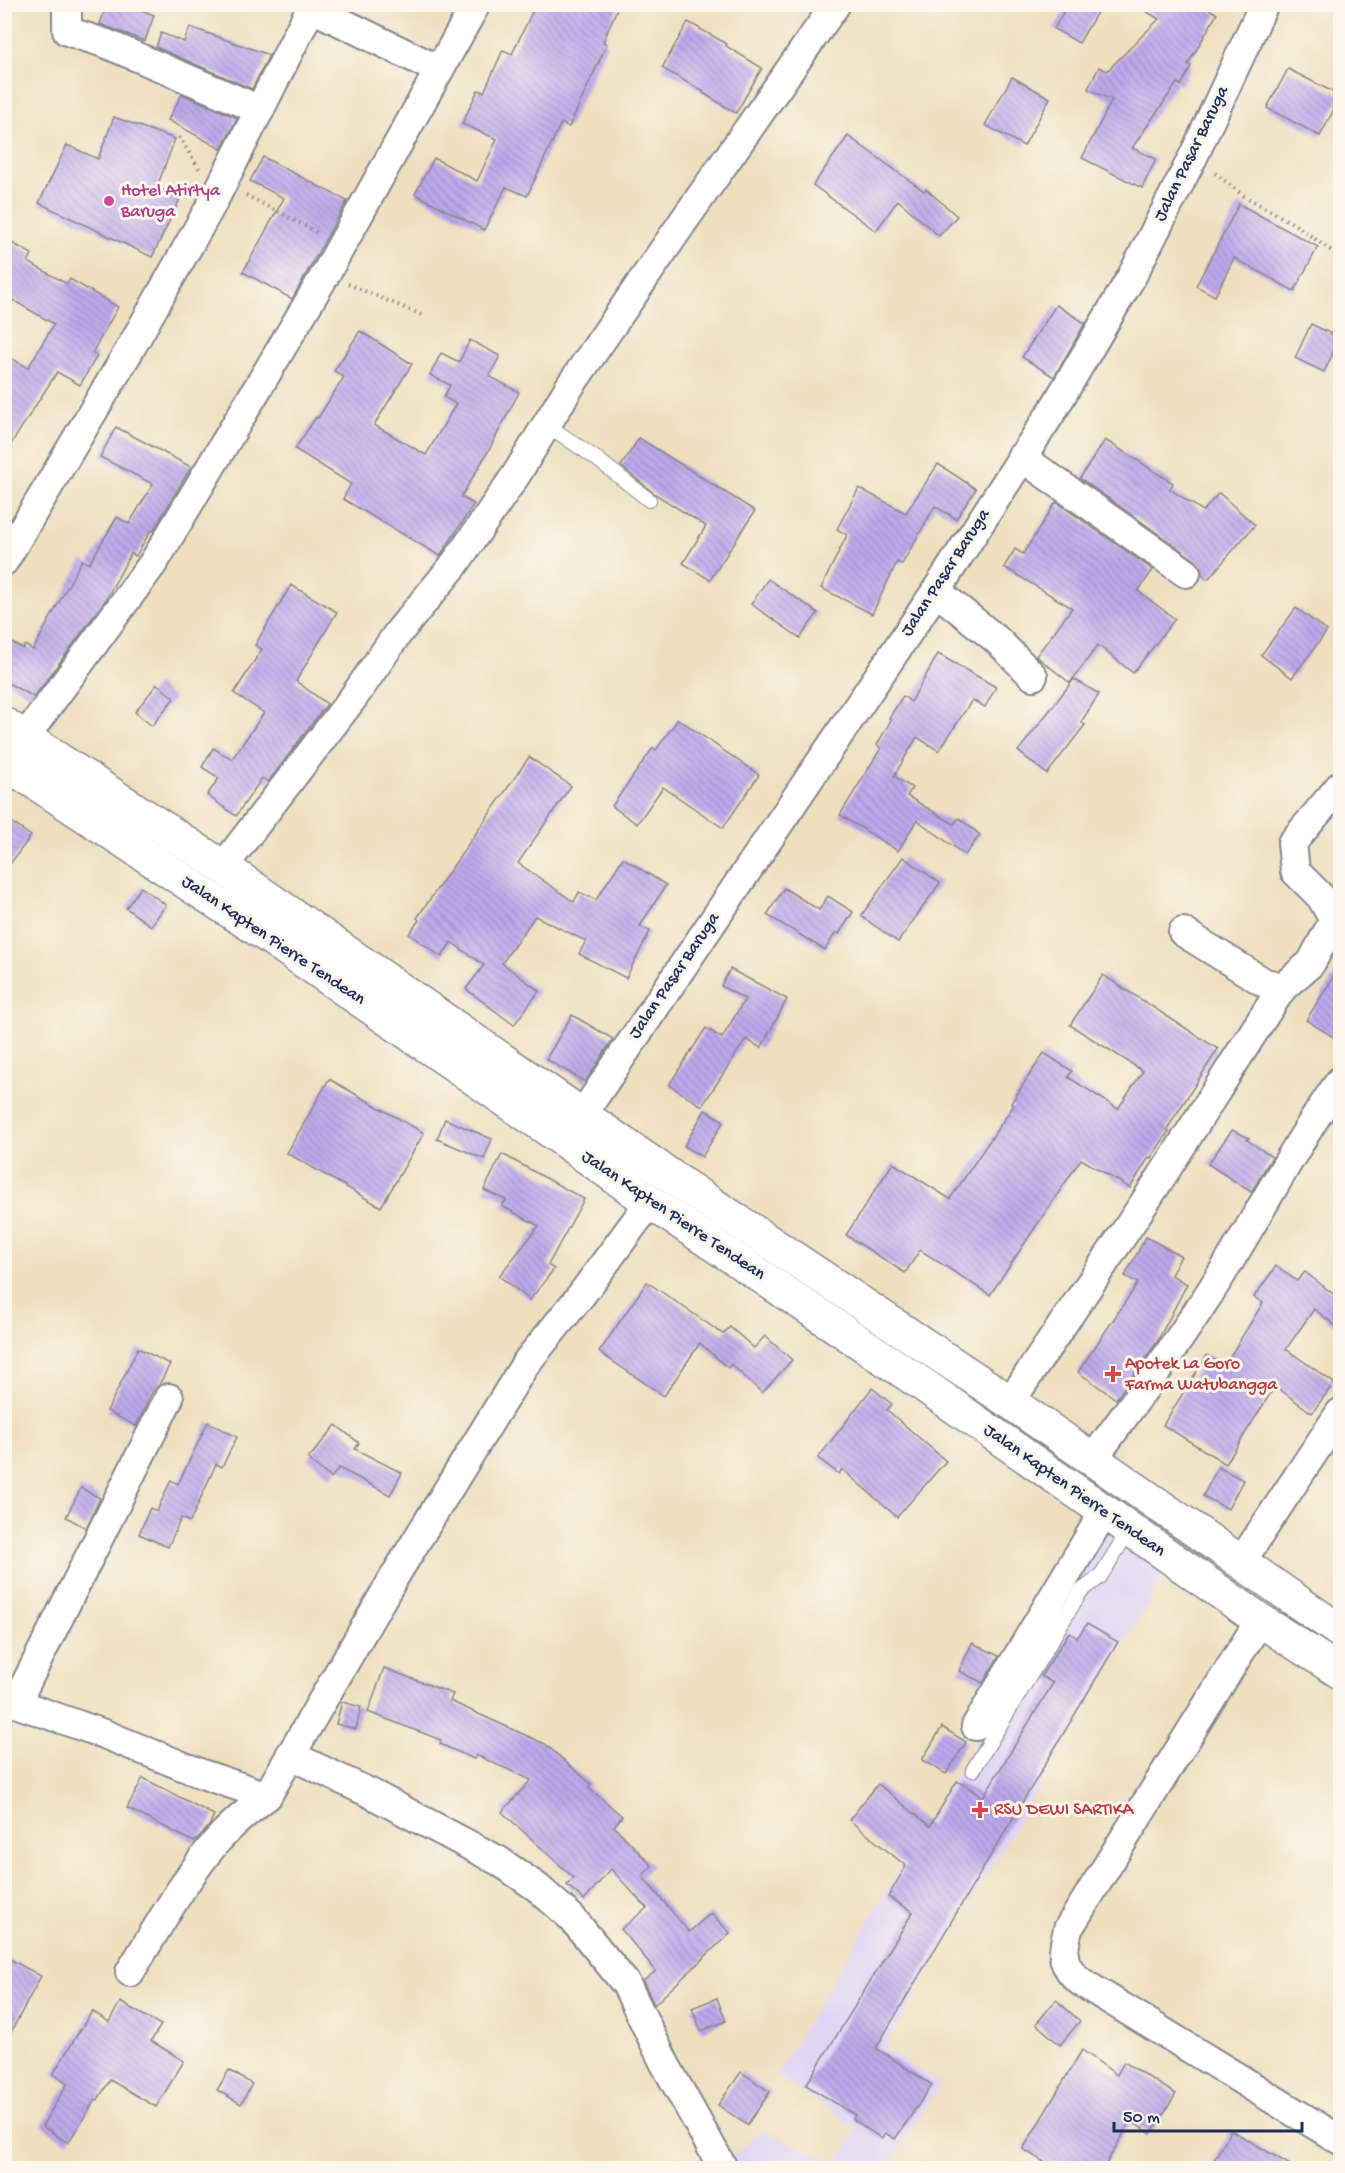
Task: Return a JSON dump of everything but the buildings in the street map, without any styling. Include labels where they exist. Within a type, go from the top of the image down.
[{"type":"highway","name":"Jalan Kapten Pierre Tendean","points":[[15,731],[223,867],[685,1186],[1010,1402],[1341,1630]]},
{"type":"highway","name":"Jalan Kapten Pierre Tendean","points":[[4,762],[220,904],[650,1202],[925,1386],[1260,1620],[1341,1672]]},
{"type":"street","points":[[68,4],[67,32],[107,44],[260,110]]},
{"type":"street","points":[[15,731],[154,562],[325,275],[476,4]]},
{"type":"street","points":[[223,867],[353,698],[398,633],[454,565],[516,475],[570,386],[836,4]]},
{"type":"street","name":"Jalan Pasar Baruga","points":[[564,1141],[936,591],[1053,410],[1132,276],[1194,155],[1264,4]]},
{"type":"street","points":[[4,561],[129,351],[222,184],[312,6],[439,70]]},
{"type":"street","points":[[1021,457],[1186,573]]},
{"type":"street","points":[[936,591],[997,640],[1033,676]]},
{"type":"street","points":[[1010,1402],[1158,1182],[1220,1087],[1241,1049],[1283,987],[1311,963],[1334,920],[1321,897],[1295,871],[1292,843],[1341,786]]},
{"type":"street","points":[[1183,932],[1264,983],[1283,987]]},
{"type":"street","points":[[1093,1460],[1180,1338],[1307,1131],[1341,1081]]},
{"type":"street","points":[[130,1972],[196,1868],[217,1841],[267,1796],[396,1574],[526,1363],[582,1294],[650,1202]]},
{"type":"street","points":[[169,1398],[10,1701],[104,1734],[202,1774],[267,1796]]},
{"type":"street","points":[[1241,1562],[1341,1413]]},
{"type":"street","points":[[975,1726],[1117,1521]]},
{"type":"street","points":[[1260,1620],[1068,1929],[1062,1952],[1065,1964],[1082,1982],[1341,2140]]},
{"type":"street","points":[[290,1755],[370,1793],[499,1861],[538,1888],[572,1918],[626,1984],[664,2064],[723,2169]]},
{"type":"lane","points":[[547,425],[597,459],[649,500]]},
{"type":"lane","points":[[974,1770],[1081,1591],[1100,1577],[1117,1521]]},
{"type":"path","points":[[1194,155],[1244,196],[1294,224],[1341,257]]},
{"type":"path","points":[[222,184],[277,210],[318,233],[338,249]]},
{"type":"path","points":[[325,275],[424,316]]},
{"type":"shaded area","name":"RSU DEWI SARTIKA","points":[[1104,1529],[1167,1571],[883,2049],[941,2084],[887,2168],[727,2168],[724,2164],[762,2131],[837,2163],[858,2128],[776,2075]]},
{"type":"place","name":"Hotel Atirtya Baruga","points":[[109,201]]},
{"type":"place","name":"Apotek La Goro Farma Watubangga","points":[[1113,1374]]},
{"type":"place","name":"RSU DEWI SARTIKA","points":[[980,1810]]}]
